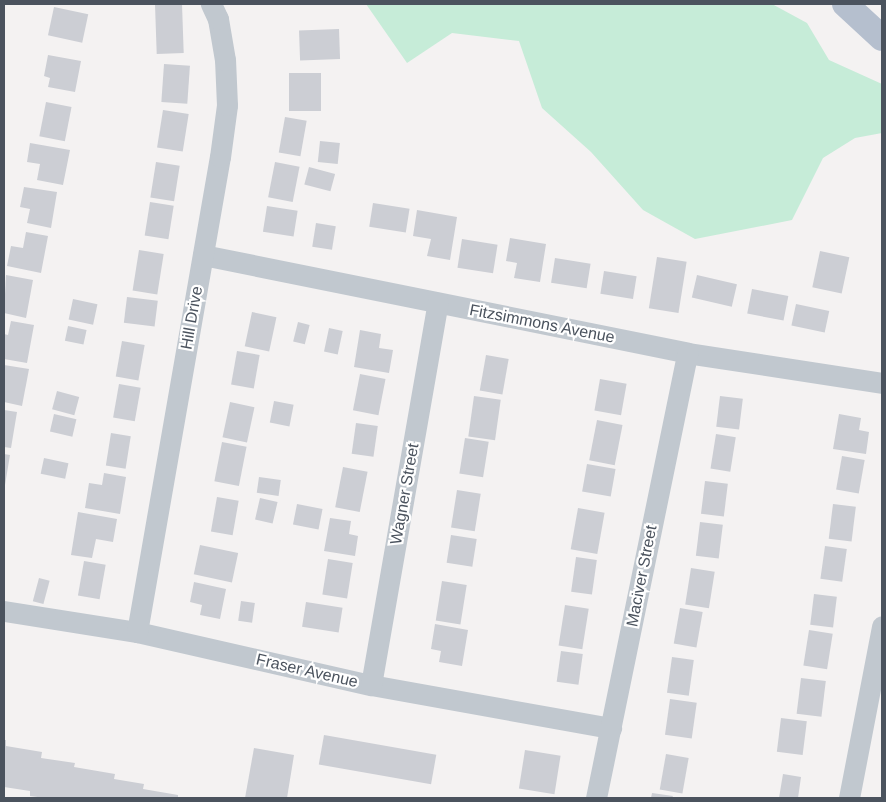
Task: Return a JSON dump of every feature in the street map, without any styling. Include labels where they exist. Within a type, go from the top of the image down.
[{"type":"main road","points":[[845,4],[882,38]]},
{"type":"street","name":"Hill Drive","points":[[137,632],[203,255],[227,105],[225,60],[218,19],[211,4]]},
{"type":"street","name":"Fitzsimmons Avenue","points":[[203,255],[687,353],[882,383]]},
{"type":"street","name":"Wagner Street","points":[[371,685],[438,303]]},
{"type":"street","name":"Maciver Street","points":[[596,798],[687,353]]},
{"type":"street","name":"Fraser Avenue","points":[[4,611],[137,632],[371,685],[611,728]]},
{"type":"street","points":[[849,798],[882,626]]},
{"type":"green space","points":[[366,4],[772,4],[807,23],[829,60],[882,84],[882,133],[855,138],[823,158],[792,220],[695,239],[643,210],[591,152],[542,108],[519,41],[452,33],[407,63]]},
{"type":"building","points":[[182,4],[184,53],[157,54],[155,5]]},
{"type":"building","points":[[54,7],[88,14],[82,43],[48,35]]},
{"type":"building","points":[[339,29],[340,59],[300,60],[299,30]]},
{"type":"building","points":[[48,55],[81,61],[75,92],[48,87],[50,78],[44,76]]},
{"type":"building","points":[[164,64],[190,66],[187,104],[161,102]]},
{"type":"building","points":[[289,73],[321,73],[321,111],[289,111]]},
{"type":"building","points":[[46,102],[72,107],[65,141],[39,136]]},
{"type":"building","points":[[163,110],[189,114],[183,152],[157,148]]},
{"type":"building","points":[[285,117],[307,121],[300,156],[279,152]]},
{"type":"building","points":[[320,141],[340,143],[338,164],[318,162]]},
{"type":"building","points":[[30,143],[70,150],[63,185],[37,180],[40,164],[27,162]]},
{"type":"building","points":[[156,162],[180,166],[174,201],[150,198]]},
{"type":"building","points":[[275,162],[300,167],[293,202],[268,197]]},
{"type":"building","points":[[309,167],[335,174],[330,191],[304,184]]},
{"type":"building","points":[[24,187],[57,192],[51,228],[27,223],[30,209],[20,207]]},
{"type":"building","points":[[150,202],[174,206],[168,239],[145,236]]},
{"type":"building","points":[[373,203],[410,209],[406,232],[369,227]]},
{"type":"building","points":[[267,206],[298,211],[294,237],[263,232]]},
{"type":"building","points":[[417,210],[457,217],[450,260],[427,256],[431,239],[413,236]]},
{"type":"building","points":[[316,223],[336,226],[332,250],[312,247]]},
{"type":"building","points":[[26,232],[48,236],[41,273],[7,266],[11,246],[23,248]]},
{"type":"building","points":[[510,238],[546,244],[540,282],[514,278],[517,263],[506,261]]},
{"type":"building","points":[[462,239],[498,245],[493,273],[457,268]]},
{"type":"building","points":[[139,250],[164,254],[157,294],[133,290]]},
{"type":"building","points":[[820,251],[849,257],[842,293],[812,287]]},
{"type":"building","points":[[657,257],[687,262],[678,313],[649,308]]},
{"type":"building","points":[[555,258],[591,264],[587,288],[551,283]]},
{"type":"building","points":[[604,271],[637,276],[633,299],[600,294]]},
{"type":"building","points":[[6,275],[33,280],[26,318],[4,313]]},
{"type":"building","points":[[697,275],[737,284],[732,307],[692,297]]},
{"type":"building","points":[[752,289],[788,296],[784,321],[747,314]]},
{"type":"building","points":[[127,297],[158,301],[155,327],[124,323]]},
{"type":"building","points":[[73,299],[97,304],[93,325],[69,320]]},
{"type":"building","points":[[796,304],[829,311],[825,333],[791,326]]},
{"type":"building","points":[[252,312],[276,317],[269,351],[245,346]]},
{"type":"building","points":[[11,321],[34,325],[27,363],[4,359],[4,334],[8,335]]},
{"type":"building","points":[[298,322],[310,325],[305,344],[293,341]]},
{"type":"building","points":[[68,326],[87,330],[83,345],[65,341]]},
{"type":"building","points":[[329,328],[343,331],[338,354],[324,351]]},
{"type":"building","points":[[360,330],[381,334],[379,348],[393,350],[389,373],[354,367]]},
{"type":"building","points":[[122,341],[145,345],[138,380],[116,376]]},
{"type":"building","points":[[237,351],[260,355],[254,388],[231,384]]},
{"type":"building","points":[[486,355],[509,359],[502,394],[480,390]]},
{"type":"building","points":[[4,365],[29,369],[22,406],[4,402]]},
{"type":"building","points":[[360,374],[386,379],[378,415],[353,410]]},
{"type":"building","points":[[600,379],[627,384],[621,415],[594,411]]},
{"type":"building","points":[[119,384],[141,388],[135,421],[113,417]]},
{"type":"building","points":[[57,391],[79,397],[74,415],[52,409]]},
{"type":"building","points":[[474,396],[501,400],[495,440],[468,437]]},
{"type":"building","points":[[720,396],[743,399],[739,430],[716,427]]},
{"type":"building","points":[[274,401],[294,405],[289,426],[270,423]]},
{"type":"building","points":[[230,402],[254,407],[247,442],[223,437]]},
{"type":"building","points":[[4,410],[17,412],[11,448],[4,447]]},
{"type":"building","points":[[54,414],[76,419],[72,437],[50,432]]},
{"type":"building","points":[[839,414],[861,418],[859,430],[869,432],[866,454],[833,449]]},
{"type":"building","points":[[597,420],[623,425],[615,465],[589,460]]},
{"type":"building","points":[[356,423],[378,426],[373,457],[352,454]]},
{"type":"building","points":[[111,433],[131,436],[126,469],[106,466]]},
{"type":"building","points":[[716,434],[736,437],[730,472],[711,469]]},
{"type":"building","points":[[465,438],[489,442],[483,477],[459,474]]},
{"type":"building","points":[[222,442],[247,447],[239,486],[214,481]]},
{"type":"building","points":[[4,454],[10,455],[5,485],[4,485]]},
{"type":"building","points":[[842,456],[865,460],[859,493],[836,489]]},
{"type":"building","points":[[44,458],[68,463],[65,479],[41,474]]},
{"type":"building","points":[[587,464],[616,469],[611,497],[582,492]]},
{"type":"building","points":[[343,467],[368,472],[360,512],[335,507]]},
{"type":"building","points":[[104,473],[126,477],[120,514],[85,508],[89,483],[102,485]]},
{"type":"building","points":[[259,477],[281,480],[279,496],[257,493]]},
{"type":"building","points":[[705,481],[728,484],[724,517],[701,514]]},
{"type":"building","points":[[457,490],[481,494],[475,531],[451,528]]},
{"type":"building","points":[[217,497],[239,501],[233,535],[211,531]]},
{"type":"building","points":[[260,498],[278,502],[273,523],[255,519]]},
{"type":"building","points":[[297,504],[323,509],[319,530],[293,525]]},
{"type":"building","points":[[833,504],[856,507],[852,542],[829,539]]},
{"type":"building","points":[[578,508],[605,513],[597,554],[571,549]]},
{"type":"building","points":[[78,512],[117,519],[113,542],[96,539],[92,558],[71,555]]},
{"type":"building","points":[[330,518],[351,521],[349,534],[358,536],[355,556],[324,551]]},
{"type":"building","points":[[700,522],[723,525],[719,559],[696,556]]},
{"type":"building","points":[[451,535],[477,539],[472,567],[447,563]]},
{"type":"building","points":[[200,545],[238,553],[232,582],[194,574]]},
{"type":"building","points":[[825,546],[847,549],[842,582],[820,579]]},
{"type":"building","points":[[576,557],[597,560],[592,595],[571,592]]},
{"type":"building","points":[[328,559],[353,563],[347,598],[322,595]]},
{"type":"building","points":[[84,561],[106,565],[100,599],[78,595]]},
{"type":"building","points":[[691,568],[715,572],[709,608],[685,605]]},
{"type":"building","points":[[39,578],[50,581],[43,604],[33,601]]},
{"type":"building","points":[[442,581],[467,585],[460,624],[436,621]]},
{"type":"building","points":[[194,582],[226,589],[220,619],[200,615],[202,605],[190,602]]},
{"type":"building","points":[[814,594],[837,597],[833,628],[810,625]]},
{"type":"building","points":[[241,601],[255,603],[252,623],[238,621]]},
{"type":"building","points":[[306,602],[343,608],[339,632],[302,627]]},
{"type":"building","points":[[565,605],[589,609],[582,649],[559,645]]},
{"type":"building","points":[[680,608],[703,612],[696,647],[674,643]]},
{"type":"building","points":[[435,624],[468,630],[462,666],[439,662],[441,651],[431,649]]},
{"type":"building","points":[[809,630],[833,634],[827,669],[803,666]]},
{"type":"building","points":[[561,651],[583,654],[578,685],[557,682]]},
{"type":"building","points":[[672,657],[694,660],[689,696],[667,693]]},
{"type":"building","points":[[801,678],[826,681],[821,717],[797,714]]},
{"type":"building","points":[[670,699],[697,703],[692,738],[665,735]]},
{"type":"building","points":[[781,718],[807,721],[803,755],[777,752]]},
{"type":"building","points":[[324,735],[436,755],[431,784],[319,765]]},
{"type":"building","points":[[4,740],[6,740],[6,746],[42,752],[41,758],[75,763],[74,767],[115,774],[114,779],[144,784],[143,789],[178,795],[178,798],[45,798],[30,796],[30,791],[4,787]]},
{"type":"building","points":[[254,748],[294,755],[287,798],[245,798]]},
{"type":"building","points":[[525,750],[561,756],[554,794],[519,789]]},
{"type":"building","points":[[666,754],[689,758],[682,793],[660,789]]},
{"type":"building","points":[[783,774],[801,777],[798,798],[779,798]]},
{"type":"building","points":[[652,793],[673,796],[672,798],[651,798]]}]
